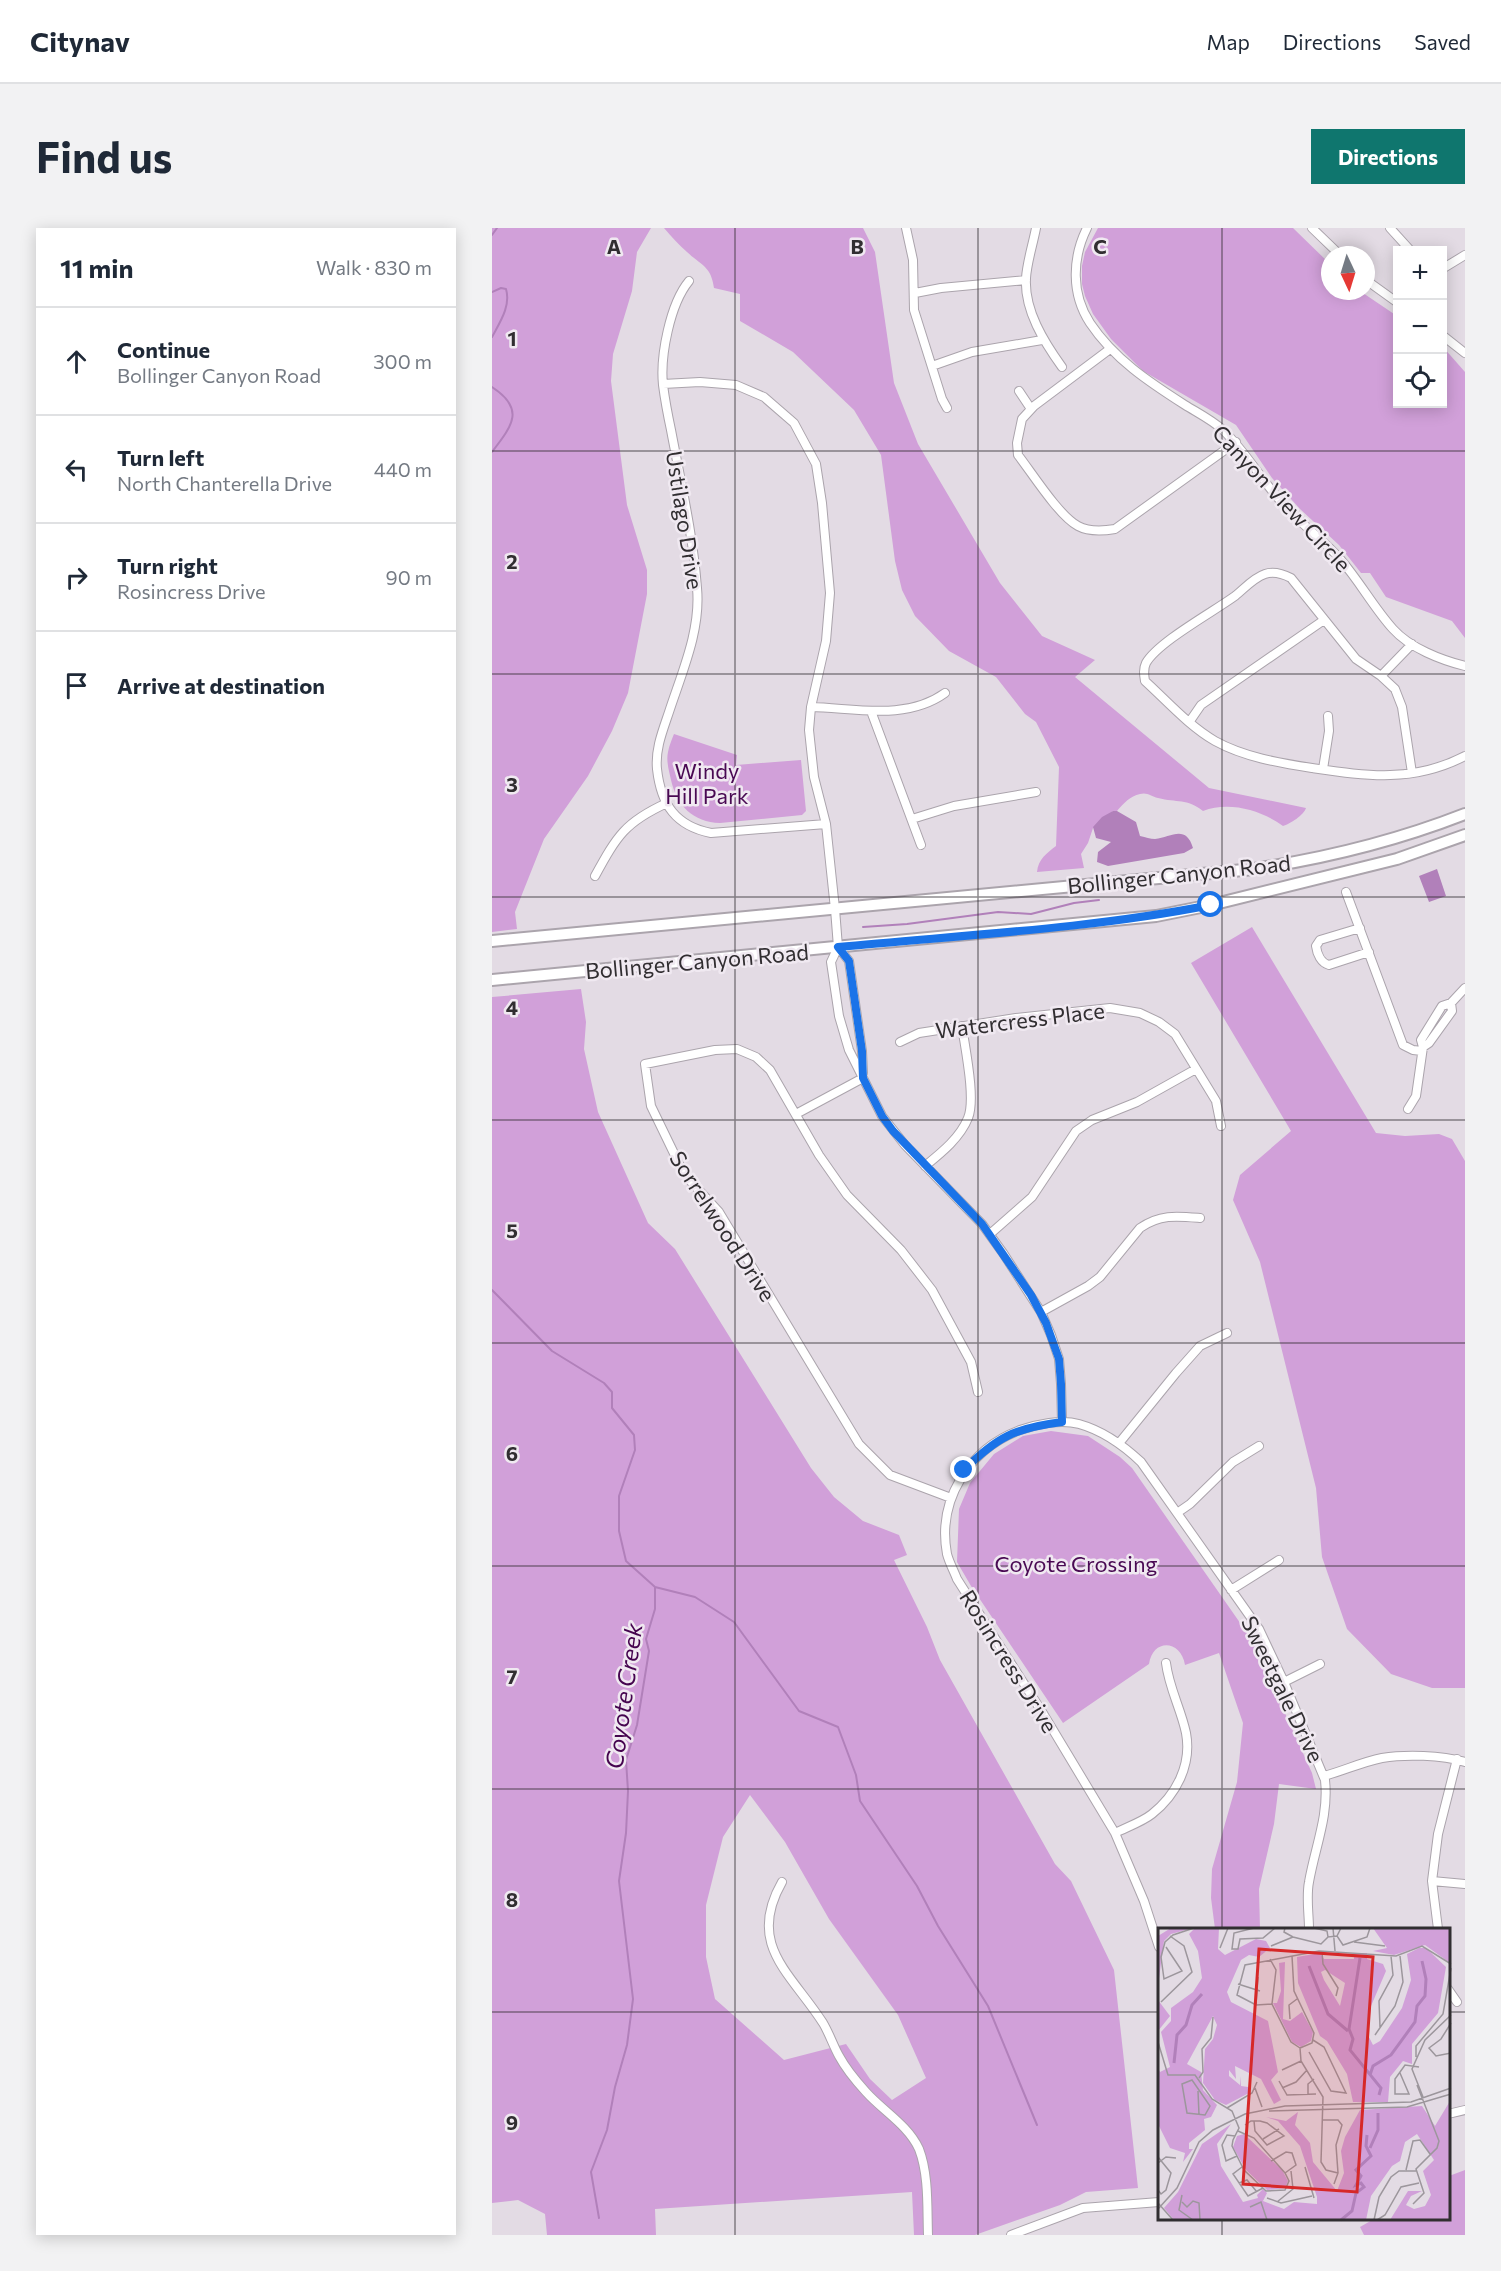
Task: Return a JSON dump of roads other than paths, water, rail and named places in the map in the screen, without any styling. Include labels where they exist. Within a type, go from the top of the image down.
[{"type":"main road","name":"Bollinger Canyon Road","points":[[492,941],[1254,869],[1340,854],[1392,841],[1465,814]]},
{"type":"main road","name":"Bollinger Canyon Road","points":[[492,980],[1156,916],[1211,905],[1397,859],[1465,835]]},
{"type":"street","points":[[906,228],[913,260],[914,310],[919,331],[947,408]]},
{"type":"street","points":[[1036,228],[1026,279],[1030,308],[1042,340],[1062,367]]},
{"type":"street","name":"Canyon View Circle","points":[[1087,228],[1076,260],[1075,279],[1079,301],[1089,322],[1110,349],[1128,367],[1220,427],[1236,442],[1286,507],[1332,550],[1356,578],[1395,631],[1412,644],[1450,663],[1465,666]]},
{"type":"street","points":[[1312,228],[1331,246]]},
{"type":"street","points":[[1390,228],[1406,246]]},
{"type":"street","points":[[1447,266],[1465,255]]},
{"type":"street","points":[[915,293],[1026,279]]},
{"type":"street","name":"Ustilago Drive","points":[[689,281],[680,292],[671,321],[664,354],[663,384],[695,562],[698,592],[697,616],[690,648],[657,754],[657,769],[667,803],[685,825],[711,833],[826,824]]},
{"type":"street","points":[[1375,286],[1394,300]]},
{"type":"street","points":[[1447,338],[1465,353]]},
{"type":"street","points":[[932,366],[972,352],[1042,340]]},
{"type":"street","points":[[1110,349],[1031,409],[1022,419],[1017,443],[1018,455],[1068,519],[1080,527],[1100,531],[1115,529],[1236,442]]},
{"type":"street","points":[[663,384],[699,382],[736,385],[764,397],[794,423],[816,464],[830,592],[826,640],[811,707],[809,730],[814,777],[826,824],[835,909],[838,947],[831,962],[839,1016],[849,1050],[882,1116],[905,1145],[990,1234],[1041,1312],[1059,1359],[1062,1422]]},
{"type":"street","points":[[1019,391],[1031,409]]},
{"type":"street","points":[[1412,773],[1402,707],[1395,689],[1382,676],[1356,659],[1291,578],[1282,574],[1263,574],[1235,596],[1175,636],[1145,664],[1143,673],[1145,681],[1214,740],[1245,754],[1355,775],[1383,776],[1412,773],[1433,770],[1465,756]]},
{"type":"street","points":[[1190,721],[1201,705],[1324,620]]},
{"type":"street","points":[[1382,676],[1412,644]]},
{"type":"street","points":[[811,707],[871,711],[911,709],[932,703],[945,693]]},
{"type":"street","points":[[871,711],[921,845]]},
{"type":"street","points":[[1323,769],[1329,731],[1328,716]]},
{"type":"street","points":[[912,819],[954,806],[1036,792]]},
{"type":"street","points":[[596,876],[616,840],[629,824],[667,803]]},
{"type":"street","points":[[1346,892],[1403,1045],[1413,1050],[1422,1049],[1429,1043],[1452,1011],[1451,1003],[1465,988]]},
{"type":"street","points":[[1360,928],[1320,940],[1316,946],[1317,954],[1325,964],[1329,965],[1369,952]]},
{"type":"street","points":[[838,947],[849,961],[862,1051],[863,1078]]},
{"type":"street","name":"Watercress Place","points":[[900,1042],[919,1032],[1110,1008],[1140,1013],[1159,1022],[1175,1034],[1216,1101],[1221,1126]]},
{"type":"street","points":[[925,1166],[958,1135],[968,1119],[970,1097],[962,1026]]},
{"type":"street","name":"Sorrelwood Drive","points":[[795,1114],[770,1070],[756,1057],[737,1049],[715,1050],[645,1064],[651,1106],[684,1174],[719,1212],[859,1444],[890,1475],[951,1498]]},
{"type":"street","points":[[1408,1109],[1416,1096],[1422,1049]]},
{"type":"street","points":[[990,1234],[1032,1197],[1076,1131],[1092,1120],[1137,1102],[1196,1069]]},
{"type":"street","points":[[863,1078],[795,1114],[819,1155],[847,1194],[901,1250],[932,1290],[971,1362],[978,1392]]},
{"type":"street","points":[[1041,1312],[1100,1277],[1145,1224],[1171,1215],[1200,1218]]},
{"type":"street","points":[[1120,1442],[1200,1346],[1227,1334]]},
{"type":"street","name":"Rosincress Drive","points":[[1062,1422],[1031,1426],[1005,1436],[983,1451],[964,1470],[951,1498],[945,1529],[947,1556],[957,1580],[1044,1715],[1115,1833],[1158,1944]]},
{"type":"street","name":"Sweetgale Drive","points":[[1062,1422],[1078,1424],[1120,1442],[1141,1462],[1259,1629],[1324,1776],[1326,1793],[1323,1827],[1308,1884],[1309,1928]]},
{"type":"street","points":[[1177,1513],[1190,1504],[1233,1462],[1259,1446]]},
{"type":"street","points":[[1231,1590],[1279,1560]]},
{"type":"street","points":[[1115,1833],[1151,1815],[1170,1798],[1182,1776],[1188,1756],[1186,1735],[1169,1683],[1166,1663]]},
{"type":"street","points":[[1284,1682],[1320,1664]]},
{"type":"street","points":[[1324,1776],[1380,1758],[1406,1755],[1461,1761],[1438,1834],[1432,1881],[1438,1928]]},
{"type":"street","points":[[1432,1881],[1465,1884]]},
{"type":"street","points":[[782,1882],[772,1900],[768,1932],[774,1956],[825,2026],[839,2057],[854,2079],[868,2095],[908,2130],[918,2149],[925,2174],[928,2235]]},
{"type":"street","points":[[1450,1991],[1457,2002]]},
{"type":"street","points":[[1450,2114],[1465,2110]]},
{"type":"street","points":[[1011,2235],[1083,2208],[1158,2202]]},
{"type":"waterway","name":"Coyote Creek","points":[[492,235],[497,228]]},
{"type":"waterway","name":"Coyote Creek","points":[[492,292],[501,288],[506,289],[507,295],[504,314],[492,337]]},
{"type":"waterway","name":"Coyote Creek","points":[[492,387],[503,395],[512,410],[510,426],[492,452]]},
{"type":"waterway","points":[[863,927],[907,924],[998,912],[1031,914],[1074,903],[1099,900]]},
{"type":"waterway","points":[[492,1290],[552,1351],[604,1383],[612,1392],[612,1408],[634,1435],[635,1450],[619,1496],[619,1531],[626,1561],[655,1587],[695,1597],[734,1622],[799,1711],[838,1727],[856,1775],[860,1801],[917,1886],[938,1926],[988,2006],[1037,2125]]},
{"type":"waterway","name":"Coyote Creek","points":[[599,2218],[591,2172],[607,2130],[615,2087],[627,2045],[633,1999],[619,1881],[626,1833],[628,1791],[626,1760],[637,1725],[649,1651],[646,1639],[655,1609],[655,1587]]},
{"type":"park label","name":"Windy Hill Park","points":[[707,782]]},
{"type":"park label","name":"Coyote Crossing","points":[[1076,1563]]}]
